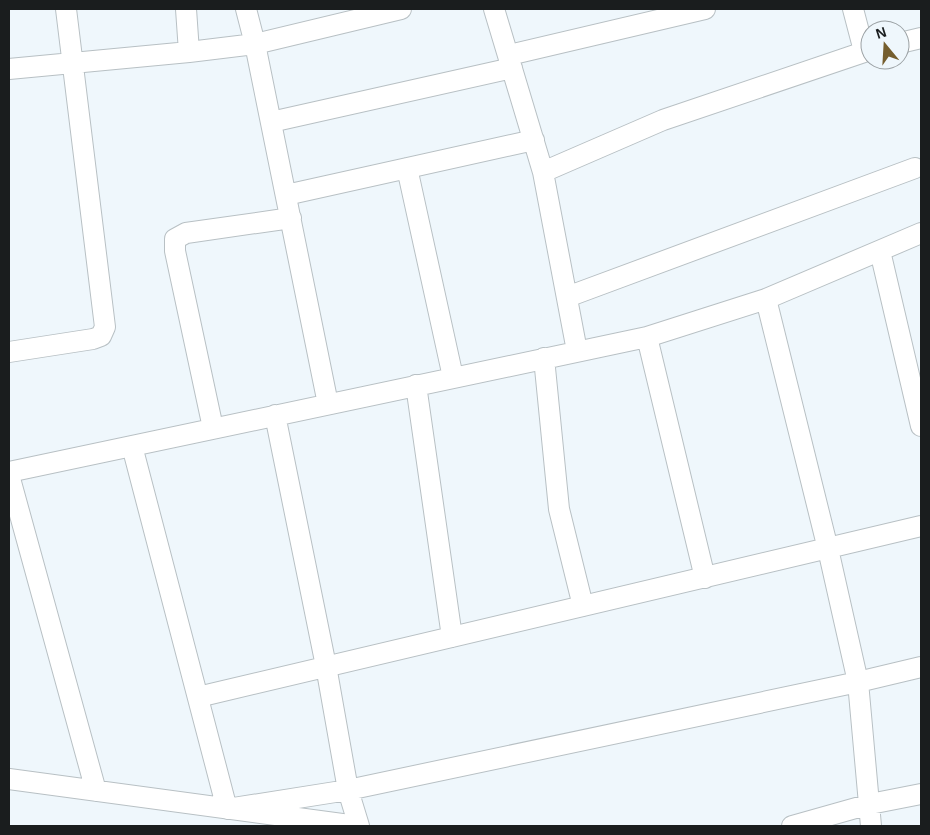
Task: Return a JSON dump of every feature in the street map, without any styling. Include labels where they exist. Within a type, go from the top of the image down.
[{"type":"street","points":[[9,352],[94,339],[102,336],[105,327],[66,9]]},
{"type":"street","points":[[186,9],[189,52]]},
{"type":"street","points":[[246,9],[255,44],[328,404]]},
{"type":"street","points":[[9,69],[255,44],[401,9]]},
{"type":"street","points":[[494,9],[543,172],[578,351]]},
{"type":"street","points":[[271,122],[705,9]]},
{"type":"street","points":[[853,9],[860,30]]},
{"type":"street","points":[[543,172],[663,120],[860,52]]},
{"type":"street","points":[[286,195],[534,140]]},
{"type":"street","points":[[407,168],[453,377]]},
{"type":"street","points":[[567,297],[915,168]]},
{"type":"street","points":[[213,428],[175,251],[175,239],[186,232],[291,218]]},
{"type":"street","points":[[96,791],[9,473],[647,337],[766,299],[921,233]]},
{"type":"street","points":[[880,251],[921,426]]},
{"type":"street","points":[[766,299],[828,549],[858,682],[872,826]]},
{"type":"street","points":[[647,337],[705,578]]},
{"type":"street","points":[[544,358],[559,509],[582,606]]},
{"type":"street","points":[[416,385],[452,636]]},
{"type":"street","points":[[9,779],[358,826],[348,790],[326,666],[275,415]]},
{"type":"street","points":[[132,446],[227,809]]},
{"type":"street","points":[[198,697],[921,526]]},
{"type":"street","points":[[227,809],[348,790],[921,667]]},
{"type":"street","points":[[792,826],[870,804],[921,794]]}]
